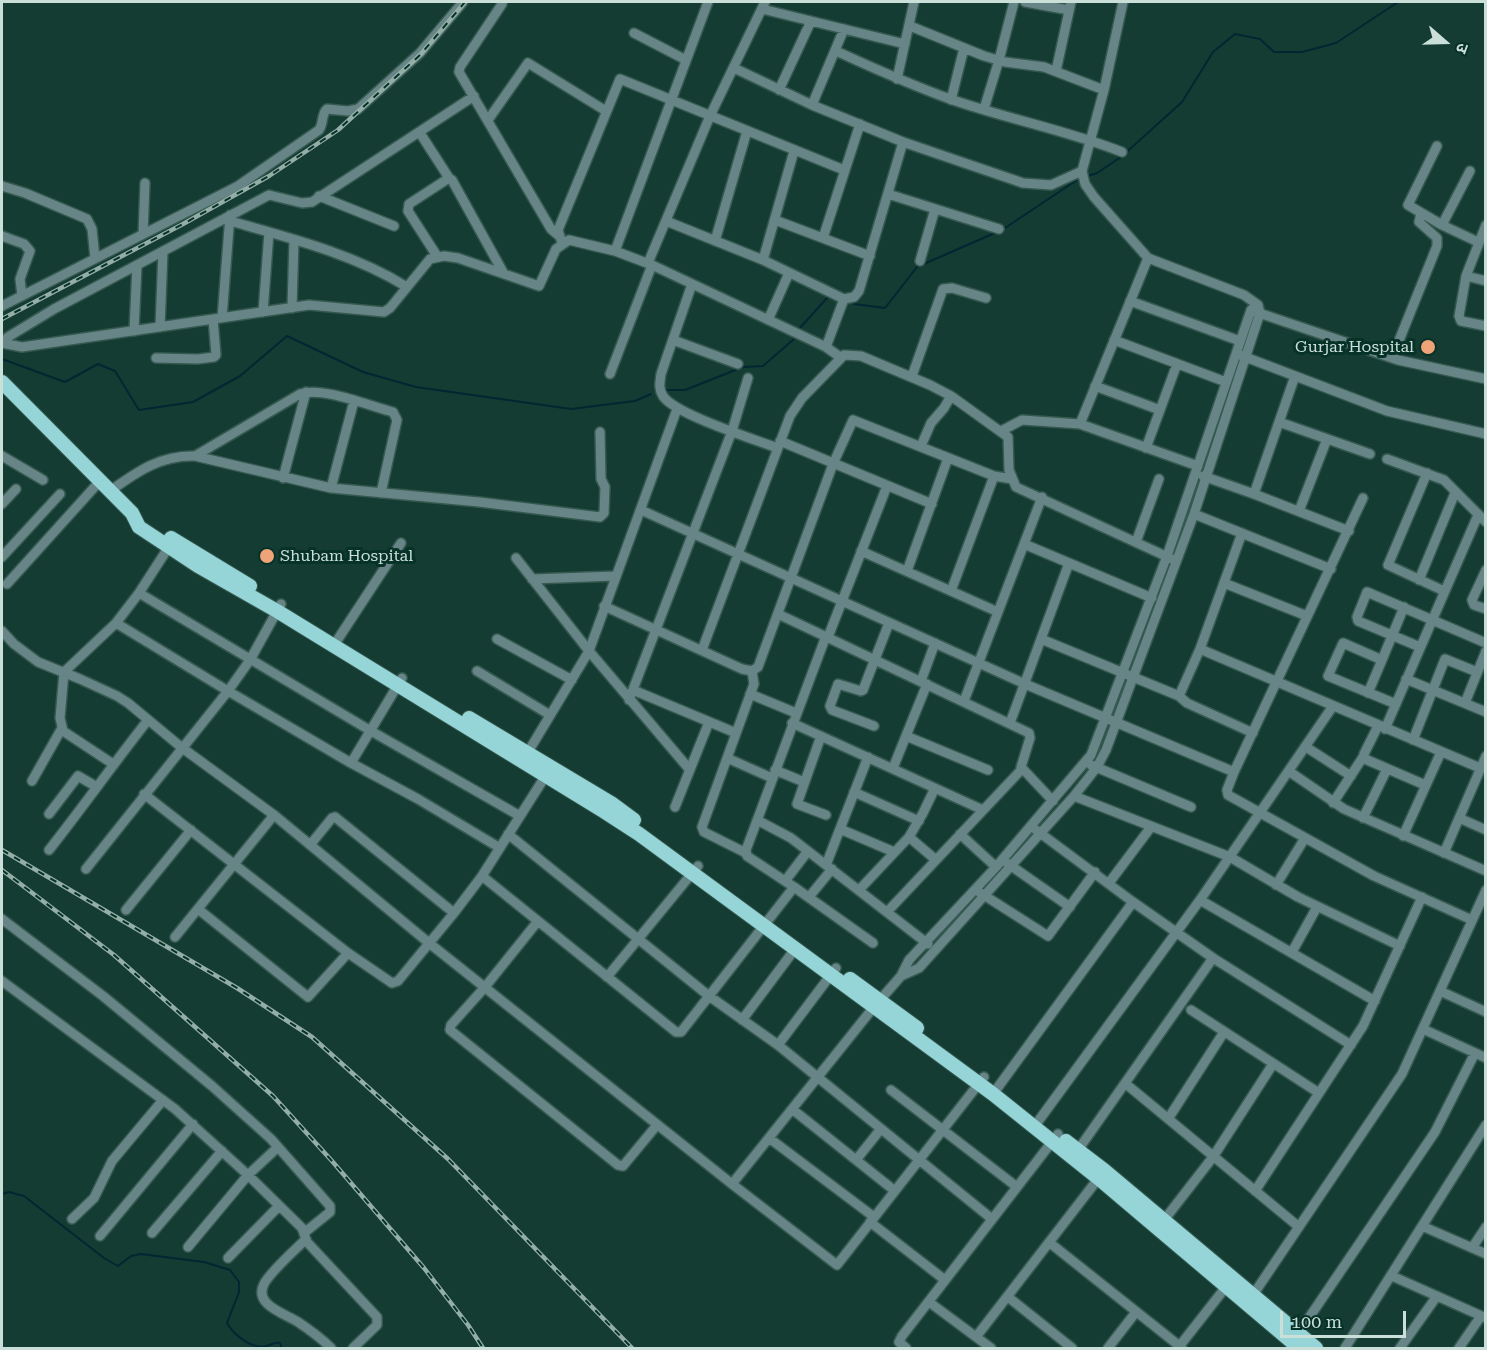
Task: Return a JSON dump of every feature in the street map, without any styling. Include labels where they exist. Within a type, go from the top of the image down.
[{"type":"main road","points":[[2,382],[132,513],[145,519],[171,544],[548,772],[610,803],[876,1004],[995,1090],[1101,1174],[1229,1283],[1299,1348]]},
{"type":"main road","points":[[279,608],[338,639],[400,681]]},
{"type":"main road","points":[[766,921],[795,949],[833,971]]},
{"type":"main road","points":[[1055,1138],[1078,1150],[1101,1174]]},
{"type":"main road","points":[[1229,1283],[1253,1295],[1316,1348]]},
{"type":"street","points":[[2,306],[238,186],[307,140],[321,127],[323,114],[327,108],[358,110],[420,52],[463,2]]},
{"type":"street","points":[[615,251],[708,2]]},
{"type":"street","points":[[897,78],[914,2]]},
{"type":"street","points":[[984,109],[1014,2]]},
{"type":"street","points":[[1025,2],[1070,6],[1056,71]]},
{"type":"street","points":[[1123,2],[1104,90],[1082,171],[1085,184],[1094,196],[1148,258],[1244,295],[1256,309],[1392,358],[1485,379]]},
{"type":"street","points":[[502,4],[459,69],[551,229],[560,239],[615,251],[650,264],[826,347],[840,357]]},
{"type":"street","points":[[610,374],[666,221],[710,116],[763,5],[811,21],[905,44]]},
{"type":"street","points":[[779,90],[811,21]]},
{"type":"street","points":[[910,26],[999,60],[1056,71],[1104,90]]},
{"type":"street","points":[[812,105],[844,29]]},
{"type":"street","points":[[634,33],[686,60]]},
{"type":"street","points":[[951,99],[964,48]]},
{"type":"street","points":[[836,51],[951,99],[1090,139],[1122,152]]},
{"type":"street","points":[[488,120],[528,63],[606,111]]},
{"type":"street","points":[[734,68],[812,105],[903,142],[1023,183],[1051,185],[1082,171]]},
{"type":"street","points":[[2,343],[22,346],[309,305],[384,312],[390,308],[430,260],[437,256],[458,258],[539,286],[560,239],[558,230],[617,80],[622,78],[844,170]]},
{"type":"street","points":[[2,343],[54,309],[137,264],[230,218],[269,195],[312,202],[474,96]]},
{"type":"street","points":[[823,238],[860,124]]},
{"type":"street","points":[[715,241],[747,131]]},
{"type":"street","points":[[420,133],[452,180],[504,274]]},
{"type":"street","points":[[666,221],[763,260],[844,299],[854,297],[859,291],[903,142]]},
{"type":"street","points":[[1437,146],[1408,202],[1410,207],[1478,242]]},
{"type":"street","points":[[763,260],[794,151]]},
{"type":"street","points":[[1442,225],[1470,171]]},
{"type":"street","points":[[437,256],[408,208],[409,204],[449,178]]},
{"type":"street","points":[[143,234],[146,183]]},
{"type":"street","points":[[2,186],[87,219],[92,229],[96,258]]},
{"type":"street","points":[[888,194],[999,229]]},
{"type":"street","points":[[319,196],[394,226]]},
{"type":"street","points":[[920,261],[935,209]]},
{"type":"street","points":[[1392,358],[1437,246],[1437,238],[1419,222],[1421,213]]},
{"type":"street","points":[[230,218],[370,267],[407,287]]},
{"type":"street","points":[[156,358],[198,359],[216,355],[230,218]]},
{"type":"street","points":[[774,220],[870,256]]},
{"type":"street","points":[[1485,225],[1466,276],[1459,319],[1485,326]]},
{"type":"street","points":[[263,312],[269,232]]},
{"type":"street","points":[[2,236],[24,244],[30,251],[20,279],[22,296]]},
{"type":"street","points":[[292,308],[294,240]]},
{"type":"street","points":[[160,327],[163,251]]},
{"type":"street","points":[[1080,424],[1148,258]]},
{"type":"street","points":[[134,330],[137,264]]},
{"type":"street","points":[[768,320],[789,273]]},
{"type":"street","points":[[1466,276],[1485,281]]},
{"type":"street","points":[[693,284],[661,374],[659,388],[667,402],[677,409],[732,431],[833,464],[932,504]]},
{"type":"street","points":[[912,376],[943,289],[952,288],[986,298]]},
{"type":"street","points":[[826,347],[844,299]]},
{"type":"street","points":[[1130,301],[1240,341]]},
{"type":"street","points":[[901,976],[919,968],[1031,826],[1086,763],[1152,598],[1226,382],[1240,355],[1240,341],[1256,309]]},
{"type":"street","points":[[732,1184],[901,976],[909,960],[979,892],[1003,864],[1040,833],[1097,767],[1106,750],[1207,477],[1240,355],[1256,309]]},
{"type":"street","points":[[673,340],[738,364]]},
{"type":"street","points":[[1114,340],[1226,382]]},
{"type":"street","points":[[702,650],[790,416],[802,398],[844,355],[861,356],[912,376],[951,396],[1008,437],[1009,471],[1016,487],[1042,497],[1176,561]]},
{"type":"street","points":[[1240,355],[1387,411],[1485,434]]},
{"type":"street","points":[[1146,447],[1177,364]]},
{"type":"street","points":[[1254,494],[1294,376]]},
{"type":"street","points":[[629,700],[732,431],[748,378]]},
{"type":"street","points":[[1095,387],[1160,410]]},
{"type":"street","points":[[284,478],[306,392]]},
{"type":"street","points":[[195,456],[306,392],[321,392],[393,412],[396,415],[397,420],[381,493]]},
{"type":"street","points":[[921,446],[931,423],[951,396]]},
{"type":"street","points":[[331,488],[354,401]]},
{"type":"street","points":[[524,757],[589,651],[677,409]]},
{"type":"street","points":[[604,606],[742,669],[752,670],[758,667],[833,464],[853,420],[994,476],[1012,479]]},
{"type":"street","points":[[1001,431],[1022,420],[1080,424],[1146,447],[1207,477],[1349,531]]},
{"type":"street","points":[[1279,422],[1370,454]]},
{"type":"street","points":[[110,491],[154,462],[174,456],[195,456],[331,488],[479,502],[600,517],[604,513],[605,487],[601,479],[600,432]]},
{"type":"street","points":[[1299,512],[1327,439]]},
{"type":"street","points":[[2,456],[43,480]]},
{"type":"street","points":[[907,571],[948,458]]},
{"type":"street","points":[[1333,803],[1396,704],[1444,591],[1482,519],[1444,480],[1387,459]]},
{"type":"street","points":[[1427,472],[1388,562],[1389,567],[1444,591]]},
{"type":"street","points":[[951,591],[994,476]]},
{"type":"street","points":[[1136,542],[1159,479]]},
{"type":"street","points":[[7,584],[100,480]]},
{"type":"street","points":[[746,853],[792,723],[842,602],[886,486]]},
{"type":"street","points":[[2,504],[16,489]]},
{"type":"street","points":[[1419,580],[1455,493]]},
{"type":"street","points":[[2,557],[60,494]]},
{"type":"street","points":[[964,701],[1042,497]]},
{"type":"street","points":[[1363,498],[1234,772],[1227,790],[1228,795],[1374,876],[1472,920]]},
{"type":"street","points":[[641,510],[1105,720],[1234,772]]},
{"type":"street","points":[[1194,514],[1331,569]]},
{"type":"street","points":[[1179,696],[1200,649],[1242,533]]},
{"type":"street","points":[[338,639],[401,543]]},
{"type":"street","points":[[33,781],[62,728],[60,718],[64,672],[116,623],[171,544]]},
{"type":"street","points":[[1024,544],[1152,598]]},
{"type":"street","points":[[861,551],[998,612]]},
{"type":"street","points":[[516,558],[629,700],[690,770]]},
{"type":"street","points":[[1010,723],[1069,563]]},
{"type":"street","points":[[1485,570],[1472,600],[1474,605],[1485,609]]},
{"type":"street","points":[[532,579],[615,576]]},
{"type":"street","points":[[1224,583],[1307,616]]},
{"type":"street","points":[[1420,647],[1358,621],[1357,617],[1368,592],[1485,643]]},
{"type":"street","points":[[139,593],[371,731],[520,816]]},
{"type":"street","points":[[1368,693],[1404,607]]},
{"type":"street","points":[[86,869],[228,691],[250,660],[279,608]]},
{"type":"street","points":[[778,614],[1010,723],[1030,735],[1020,764],[1022,769],[1053,801]]},
{"type":"street","points":[[116,623],[228,691],[500,848]]},
{"type":"street","points":[[874,726],[832,710],[830,706],[838,684],[862,691],[889,623]]},
{"type":"street","points":[[2,631],[32,658],[117,696],[274,815],[429,943],[837,1265],[981,1080]]},
{"type":"street","points":[[497,639],[572,680]]},
{"type":"street","points":[[1041,639],[1179,696],[1187,703],[1253,733]]},
{"type":"street","points":[[893,768],[906,736],[935,643]]},
{"type":"street","points":[[1382,660],[1343,643],[1329,677],[1396,704]]},
{"type":"street","points":[[1200,649],[1480,768]]},
{"type":"street","points":[[1465,703],[1485,651]]},
{"type":"street","points":[[1413,740],[1445,659],[1477,672]]},
{"type":"street","points":[[752,670],[754,684],[702,830],[746,853],[747,856],[873,943]]},
{"type":"street","points":[[477,671],[550,715]]},
{"type":"street","points":[[1406,679],[1485,712]]},
{"type":"street","points":[[351,763],[400,681]]},
{"type":"street","points":[[633,690],[736,733]]},
{"type":"street","points":[[750,694],[796,713]]},
{"type":"street","points":[[1037,1124],[1200,900],[1290,772],[1333,706]]},
{"type":"street","points":[[49,850],[148,720]]},
{"type":"street","points":[[675,807],[709,722]]},
{"type":"street","points":[[792,723],[983,810]]},
{"type":"street","points":[[62,728],[113,764]]},
{"type":"street","points":[[821,736],[797,804],[825,815]]},
{"type":"street","points":[[906,736],[987,770]]},
{"type":"street","points":[[1306,747],[1351,776]]},
{"type":"street","points":[[1403,836],[1441,752]]},
{"type":"street","points":[[1444,853],[1485,756]]},
{"type":"street","points":[[809,897],[829,867],[840,829],[868,757]]},
{"type":"street","points":[[1363,757],[1425,786]]},
{"type":"street","points":[[727,758],[804,782]]},
{"type":"street","points":[[1086,763],[1191,807]]},
{"type":"street","points":[[887,912],[1022,769]]},
{"type":"street","points":[[1363,818],[1388,769]]},
{"type":"street","points":[[144,794],[348,953],[392,983],[398,981],[482,876],[548,772]]},
{"type":"street","points":[[1290,772],[1333,803],[1485,871]]},
{"type":"street","points":[[49,814],[78,776],[97,788]]},
{"type":"street","points":[[860,890],[909,837],[935,788]]},
{"type":"street","points":[[854,792],[919,821]]},
{"type":"street","points":[[1074,796],[1230,857],[1317,907],[1400,946]]},
{"type":"street","points":[[175,937],[274,815]]},
{"type":"street","points":[[310,845],[335,817],[454,913]]},
{"type":"street","points":[[1459,818],[1485,829]]},
{"type":"street","points":[[757,820],[784,833],[934,950]]},
{"type":"street","points":[[1031,826],[1133,902],[1214,958],[1350,1046]]},
{"type":"street","points":[[1109,883],[1151,827]]},
{"type":"street","points":[[840,829],[894,852]]},
{"type":"street","points":[[126,910],[191,830]]},
{"type":"street","points":[[508,834],[709,996],[778,1045],[992,1219]]},
{"type":"street","points":[[960,834],[1070,907]]},
{"type":"street","points":[[909,837],[936,860]]},
{"type":"street","points":[[1276,885],[1305,838]]},
{"type":"street","points":[[785,881],[808,852]]},
{"type":"street","points":[[607,976],[695,869]]},
{"type":"street","points":[[979,892],[1048,936],[1095,872]]},
{"type":"street","points":[[482,876],[676,1032],[681,1032],[794,887]]},
{"type":"street","points":[[1253,1295],[1402,1074],[1485,890]]},
{"type":"street","points":[[1255,1191],[1363,1026],[1422,897]]},
{"type":"street","points":[[1200,900],[1375,1001]]},
{"type":"street","points":[[995,1090],[1133,902]]},
{"type":"street","points":[[1292,952],[1317,907]]},
{"type":"street","points":[[198,909],[308,997],[348,953]]},
{"type":"street","points":[[2,919],[165,1046],[278,1146],[330,1206],[330,1212],[305,1236],[264,1283],[262,1293],[276,1311],[299,1323],[331,1348]]},
{"type":"street","points":[[538,921],[450,1029],[618,1165],[623,1166],[657,1125]]},
{"type":"street","points":[[742,1020],[795,949]]},
{"type":"street","points":[[1078,1150],[1214,958]]},
{"type":"street","points":[[778,1045],[833,971]]},
{"type":"street","points":[[2,981],[163,1100],[222,1151],[279,1206],[377,1317],[377,1325],[353,1348]]},
{"type":"street","points":[[1440,991],[1485,1012]]},
{"type":"street","points":[[1191,1010],[1319,1093]]},
{"type":"street","points":[[1423,1029],[1485,1058]]},
{"type":"street","points":[[1168,1119],[1224,1032]]},
{"type":"street","points":[[1298,1334],[1435,1132],[1475,1053]]},
{"type":"street","points":[[1161,1225],[1214,1157],[1273,1064]]},
{"type":"street","points":[[1126,1084],[1299,1227]]},
{"type":"street","points":[[891,1090],[1017,1187]]},
{"type":"street","points":[[72,1219],[94,1198],[112,1161],[163,1100]]},
{"type":"street","points":[[792,1109],[895,1191]]},
{"type":"street","points":[[100,1236],[192,1124]]},
{"type":"street","points":[[1345,1348],[1485,1125]]},
{"type":"street","points":[[856,1160],[880,1130]]},
{"type":"street","points":[[769,1138],[945,1280]]},
{"type":"street","points":[[906,1348],[900,1344],[900,1339],[1055,1138]]},
{"type":"street","points":[[188,1247],[248,1175],[278,1146]]},
{"type":"street","points":[[152,1233],[222,1151]]},
{"type":"street","points":[[976,1337],[1050,1244],[1101,1174]]},
{"type":"street","points":[[228,1258],[279,1206]]},
{"type":"street","points":[[1422,1226],[1485,1254]]},
{"type":"street","points":[[1472,1248],[1485,1227]]},
{"type":"street","points":[[1050,1244],[1180,1348],[1229,1283]]},
{"type":"street","points":[[1392,1276],[1483,1317],[1459,1348]]},
{"type":"street","points":[[1400,1348],[1437,1296]]},
{"type":"street","points":[[1008,1297],[1071,1348]]},
{"type":"street","points":[[929,1302],[991,1348]]},
{"type":"street","points":[[1108,1348],[1136,1312]]},
{"type":"waterway","points":[[1088,176],[1097,173],[1121,157],[1182,102],[1213,52],[1235,34],[1260,39],[1274,52],[1302,52],[1336,43],[1398,2]]},
{"type":"waterway","points":[[1002,230],[1077,180]]},
{"type":"waterway","points":[[854,304],[885,308],[917,267],[997,232]]},
{"type":"waterway","points":[[798,330],[828,297],[833,299]]},
{"type":"waterway","points":[[2,359],[65,382],[98,364],[115,371],[139,410],[193,402],[240,376],[287,336],[363,372],[416,387],[571,409],[635,401],[651,394]]},
{"type":"waterway","points":[[666,390],[685,390],[743,367],[763,366],[794,339]]},
{"type":"waterway","points":[[2,1194],[9,1192],[24,1196],[104,1258],[118,1266],[131,1256],[141,1254],[204,1262],[230,1270],[239,1282],[239,1292],[227,1323],[238,1336],[255,1346],[280,1343],[282,1348]]},
{"type":"railway","points":[[2,319],[269,176],[338,130],[421,54],[465,2]]},
{"type":"railway","points":[[2,850],[237,988],[312,1037],[448,1159],[632,1348]]},
{"type":"railway","points":[[2,870],[114,955],[273,1096],[424,1268],[483,1348]]},
{"type":"place","name":"Gurjar Hospital","points":[[1428,347]]},
{"type":"place","name":"Shubam Hospital","points":[[267,556]]}]
